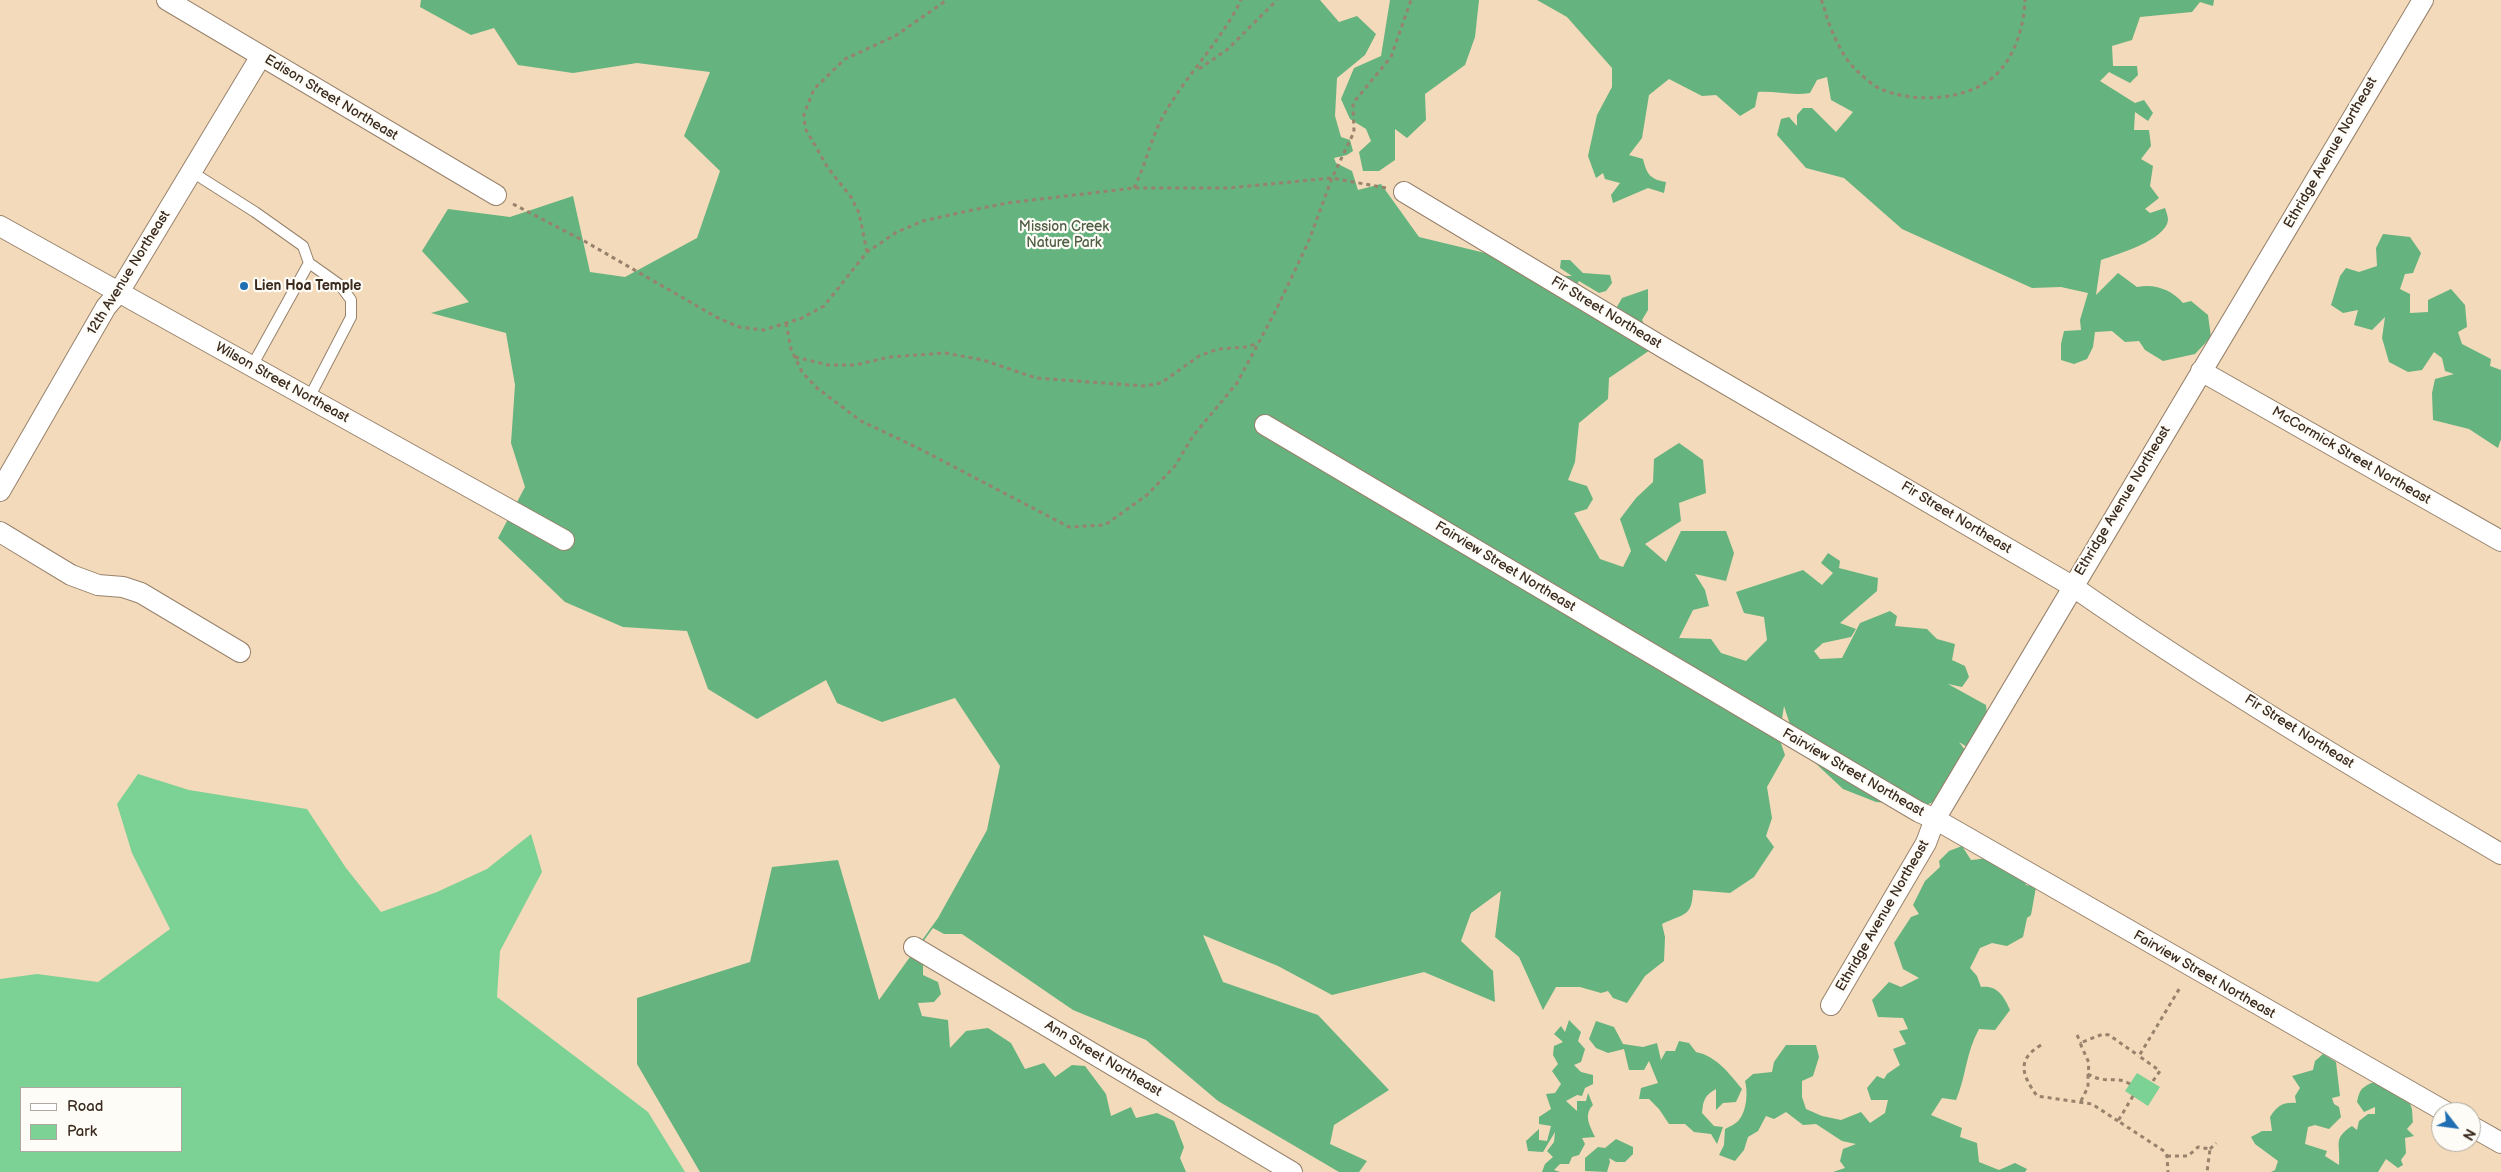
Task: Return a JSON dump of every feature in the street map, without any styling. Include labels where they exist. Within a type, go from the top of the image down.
[{"type":"street","name":"Edison Street Northeast","points":[[167,0],[496,196]]},
{"type":"street","name":"Ethridge Avenue Northeast","points":[[1832,1005],[1926,844],[1935,819],[2072,586],[2423,0]]},
{"type":"street","name":"12th Avenue Northeast","points":[[0,491],[106,307],[119,292],[261,56]]},
{"type":"street","name":"Fir Street Northeast","points":[[1404,192],[1664,348],[2072,586],[2126,623],[2393,791],[2501,854]]},
{"type":"street","name":"Wilson Street Northeast","points":[[0,226],[564,540]]},
{"type":"street","name":"McCormick Street Northeast","points":[[2201,371],[2501,541]]},
{"type":"street","name":"Fairview Street Northeast","points":[[1265,425],[1919,812],[1935,819],[2431,1103]]},
{"type":"street","points":[[0,532],[71,574],[98,585],[123,587],[141,593],[240,652]]},
{"type":"street","name":"Ann Street Northeast","points":[[914,947],[1292,1172]]},
{"type":"street","points":[[2481,1132],[2501,1143]]},
{"type":"lane","points":[[192,172],[255,212],[303,246],[309,263],[340,285],[351,300],[351,317],[309,398]]},
{"type":"lane","points":[[252,366],[309,263]]},
{"type":"path","points":[[867,252],[859,213],[851,197],[828,168],[805,128],[804,114],[814,89],[845,59],[895,36],[947,0]]},
{"type":"path","points":[[1134,188],[1143,170],[1151,140],[1167,110],[1229,25],[1241,0]]},
{"type":"path","points":[[1196,71],[1228,49],[1277,0]]},
{"type":"path","points":[[786,323],[795,357],[802,372],[817,388],[861,421],[1068,527],[1105,525],[1148,495],[1175,466],[1193,436],[1236,383],[1259,343],[1308,242],[1332,178],[1354,132],[1353,103],[1391,57],[1411,0]]},
{"type":"path","points":[[1820,0],[1838,44],[1856,69],[1880,89],[1908,98],[1933,99],[1956,94],[1983,84],[2002,68],[2016,42],[2024,17],[2025,0]]},
{"type":"path","points":[[496,196],[586,242],[716,317],[739,327],[764,330],[786,323],[824,306],[867,252],[897,232],[923,221],[1007,203],[1134,188],[1228,188],[1332,178],[1404,192]]},
{"type":"path","points":[[795,357],[828,364],[855,365],[890,356],[945,353],[983,360],[1036,378],[1144,386],[1161,383],[1199,356],[1218,349],[1247,347],[1259,343]]},
{"type":"path","points":[[2139,1056],[2181,986]]},
{"type":"path","points":[[2081,1043],[2103,1034],[2109,1035],[2160,1070],[2153,1082]]},
{"type":"path","points":[[2077,1035],[2089,1063],[2088,1087],[2081,1101]]},
{"type":"path","points":[[2042,1045],[2030,1051],[2025,1060],[2023,1072],[2037,1096],[2048,1100],[2081,1101],[2092,1104],[2164,1151],[2167,1156],[2168,1172]]},
{"type":"path","points":[[2088,1074],[2105,1082],[2119,1080],[2130,1084]]},
{"type":"path","points":[[2118,1121],[2133,1096]]},
{"type":"path","points":[[2207,1172],[2210,1149],[2216,1142]]},
{"type":"path","points":[[2167,1156],[2188,1156],[2198,1147],[2210,1149]]},
{"type":"green space","name":"Mission Creek Nature Park","points":[[421,0],[1320,0],[1339,22],[1357,16],[1376,34],[1365,55],[1337,78],[1335,116],[1341,137],[1350,140],[1353,151],[1347,155],[1334,158],[1336,163],[1352,171],[1358,190],[1381,184],[1419,237],[1514,260],[1539,275],[1572,276],[1560,268],[1561,260],[1570,260],[1583,273],[1610,275],[1612,283],[1606,291],[1599,293],[1579,281],[1569,296],[1614,312],[1622,298],[1648,289],[1648,310],[1642,320],[1656,346],[1609,378],[1608,399],[1579,423],[1575,462],[1568,480],[1587,486],[1593,499],[1587,509],[1574,513],[1600,559],[1623,567],[1631,551],[1620,519],[1636,498],[1653,482],[1654,459],[1679,443],[1703,460],[1706,493],[1679,503],[1681,521],[1645,544],[1666,562],[1681,531],[1726,531],[1734,553],[1726,581],[1695,574],[1705,590],[1709,606],[1693,610],[1679,638],[1711,639],[1721,653],[1746,661],[1767,640],[1764,617],[1744,613],[1736,592],[1803,570],[1822,585],[1833,573],[1821,563],[1828,553],[1840,561],[1839,568],[1878,578],[1877,591],[1840,623],[1856,629],[1851,637],[1823,643],[1814,651],[1820,659],[1842,658],[1860,623],[1890,611],[1897,616],[1895,626],[1927,629],[1937,639],[1955,644],[1952,660],[1965,666],[1969,677],[1962,687],[1948,684],[1986,705],[1988,724],[1994,740],[1972,750],[1959,742],[1968,754],[1935,801],[1906,815],[1898,804],[1876,802],[1843,789],[1797,746],[1784,706],[1779,738],[1785,755],[1767,787],[1772,818],[1766,836],[1774,847],[1754,877],[1730,893],[1693,890],[1689,910],[1682,916],[1662,924],[1665,937],[1664,961],[1645,976],[1627,1003],[1613,998],[1608,991],[1601,993],[1580,987],[1556,987],[1543,1010],[1519,957],[1495,937],[1501,891],[1471,913],[1461,941],[1493,971],[1495,1002],[1424,972],[1332,995],[1278,966],[1203,935],[1223,982],[1318,1015],[1389,1090],[1334,1125],[1330,1144],[1367,1161],[1359,1172],[1339,1172],[1218,1101],[1146,1040],[1073,1010],[962,934],[944,934],[933,928],[919,947],[923,957],[923,975],[938,982],[941,994],[934,1002],[918,1003],[922,1016],[948,1020],[950,1048],[966,1031],[988,1028],[1011,1043],[1025,1069],[1044,1063],[1055,1077],[1072,1065],[1085,1066],[1106,1094],[1111,1116],[1131,1107],[1136,1118],[1157,1113],[1174,1121],[1184,1147],[1180,1158],[1186,1172],[700,1172],[637,1064],[637,998],[750,962],[772,867],[838,860],[879,1000],[938,918],[987,830],[1000,766],[955,698],[882,722],[837,703],[826,680],[757,719],[708,689],[687,631],[623,627],[565,602],[498,538],[525,487],[511,443],[515,385],[506,333],[431,313],[469,302],[422,251],[448,209],[510,217],[573,196],[590,272],[625,277],[697,238],[720,171],[684,136],[710,72],[637,63],[573,73],[518,65],[494,28],[471,35],[420,7]]},
{"type":"green space","points":[[1390,0],[1479,0],[1475,37],[1465,65],[1425,94],[1426,120],[1407,138],[1395,129],[1395,160],[1379,171],[1363,171],[1359,152],[1371,141],[1366,129],[1350,119],[1341,99],[1354,68],[1381,56]]},
{"type":"green space","points":[[1537,0],[2214,0],[2213,6],[2200,2],[2192,12],[2140,17],[2132,40],[2112,46],[2113,66],[2137,66],[2138,75],[2130,83],[2109,72],[2100,81],[2135,103],[2144,100],[2153,113],[2148,121],[2135,112],[2134,130],[2149,130],[2151,146],[2141,159],[2153,166],[2150,186],[2159,198],[2145,209],[2150,213],[2165,208],[2168,220],[2159,234],[2150,240],[2101,260],[2096,295],[2118,273],[2137,287],[2150,286],[2163,289],[2174,294],[2183,303],[2191,301],[2208,315],[2211,337],[2195,354],[2163,361],[2145,350],[2139,341],[2125,342],[2112,331],[2095,332],[2093,347],[2087,359],[2074,364],[2061,360],[2061,344],[2064,331],[2081,330],[2080,320],[2088,293],[2061,287],[2032,288],[1902,229],[1844,178],[1806,168],[1777,135],[1781,119],[1789,117],[1797,126],[1797,115],[1803,108],[1812,108],[1836,132],[1853,112],[1831,100],[1827,77],[1817,80],[1810,93],[1758,92],[1755,107],[1740,116],[1716,95],[1702,96],[1669,79],[1649,95],[1642,138],[1629,155],[1643,159],[1646,169],[1653,178],[1666,182],[1664,193],[1648,188],[1613,203],[1611,195],[1620,183],[1605,179],[1603,173],[1596,178],[1588,156],[1597,115],[1612,87],[1612,68],[1567,17]]},
{"type":"green space","points":[[2383,234],[2410,237],[2421,253],[2413,273],[2405,274],[2400,289],[2410,294],[2410,313],[2428,312],[2428,300],[2451,289],[2465,305],[2467,327],[2458,332],[2462,344],[2491,359],[2490,366],[2501,370],[2501,439],[2498,448],[2469,429],[2433,420],[2432,393],[2435,379],[2454,374],[2445,371],[2442,358],[2434,352],[2422,370],[2408,372],[2389,362],[2382,338],[2385,317],[2372,330],[2354,325],[2358,310],[2343,313],[2331,305],[2340,276],[2346,268],[2359,272],[2377,266],[2376,248]]},
{"type":"green space","points":[[138,774],[189,790],[307,809],[346,868],[381,912],[437,892],[487,869],[531,834],[542,872],[500,951],[497,997],[648,1112],[685,1172],[0,1172],[0,979],[37,974],[98,982],[170,929],[132,853],[117,804]]},
{"type":"green space","points":[[1962,846],[1971,860],[2003,854],[2015,855],[2026,885],[2036,887],[2031,915],[2027,918],[2023,937],[2007,946],[1992,943],[1980,948],[1970,968],[1977,976],[1981,987],[1991,988],[1999,992],[2010,1010],[1995,1030],[1979,1029],[1971,1047],[1956,1100],[1942,1098],[1931,1115],[1962,1128],[1960,1137],[1977,1143],[1979,1162],[1999,1170],[2015,1163],[2027,1169],[2025,1172],[1833,1172],[1845,1168],[1840,1161],[1843,1149],[1856,1144],[1842,1141],[1816,1124],[1803,1125],[1786,1112],[1774,1119],[1766,1116],[1758,1131],[1748,1137],[1744,1150],[1735,1161],[1719,1155],[1724,1145],[1725,1129],[1738,1121],[1744,1111],[1747,1096],[1745,1081],[1753,1074],[1772,1072],[1774,1062],[1786,1045],[1816,1045],[1819,1057],[1813,1076],[1802,1081],[1802,1097],[1806,1109],[1822,1116],[1841,1120],[1861,1112],[1870,1123],[1885,1113],[1888,1100],[1871,1100],[1867,1088],[1877,1076],[1884,1079],[1887,1074],[1900,1065],[1893,1049],[1906,1044],[1899,1031],[1908,1029],[1903,1018],[1878,1017],[1872,1000],[1889,982],[1901,987],[1919,978],[1903,969],[1894,943],[1911,917],[1919,914],[1913,905],[1925,881],[1940,867],[1939,861],[1949,851]]},
{"type":"green space","points":[[1569,1020],[1581,1032],[1578,1041],[1585,1049],[1581,1062],[1574,1065],[1581,1072],[1593,1075],[1593,1084],[1585,1088],[1582,1096],[1577,1095],[1566,1101],[1577,1111],[1577,1101],[1586,1101],[1588,1093],[1593,1105],[1588,1113],[1588,1121],[1595,1137],[1582,1138],[1585,1144],[1579,1155],[1572,1157],[1569,1164],[1560,1164],[1554,1170],[1560,1172],[1542,1172],[1545,1164],[1553,1157],[1547,1151],[1554,1142],[1555,1132],[1543,1152],[1528,1151],[1526,1141],[1539,1129],[1539,1140],[1547,1141],[1551,1126],[1539,1124],[1539,1117],[1551,1109],[1546,1094],[1555,1093],[1561,1084],[1552,1071],[1558,1064],[1553,1055],[1554,1046],[1563,1042],[1554,1034],[1561,1026],[1565,1032]]},
{"type":"green space","points":[[1596,1021],[1614,1027],[1623,1044],[1643,1047],[1657,1043],[1661,1060],[1666,1051],[1675,1051],[1679,1041],[1689,1043],[1696,1052],[1710,1057],[1727,1071],[1742,1089],[1736,1102],[1723,1103],[1716,1110],[1716,1089],[1709,1093],[1702,1108],[1702,1113],[1714,1126],[1723,1127],[1717,1144],[1711,1134],[1694,1132],[1685,1124],[1669,1124],[1659,1109],[1649,1099],[1639,1099],[1641,1088],[1658,1083],[1649,1061],[1644,1070],[1629,1070],[1624,1049],[1608,1053],[1596,1048],[1589,1039]]},
{"type":"green space","points":[[2323,1054],[2336,1062],[2340,1096],[2332,1098],[2334,1104],[2339,1107],[2341,1117],[2329,1129],[2315,1125],[2308,1127],[2305,1144],[2327,1151],[2325,1156],[2339,1165],[2339,1143],[2342,1135],[2352,1126],[2357,1130],[2359,1121],[2368,1114],[2375,1114],[2375,1107],[2364,1112],[2357,1102],[2361,1091],[2369,1084],[2383,1083],[2390,1085],[2403,1094],[2408,1099],[2412,1108],[2413,1122],[2407,1129],[2414,1136],[2405,1138],[2406,1153],[2401,1160],[2403,1165],[2398,1168],[2386,1159],[2378,1172],[2271,1172],[2275,1170],[2278,1161],[2255,1144],[2251,1137],[2262,1131],[2272,1131],[2270,1117],[2275,1110],[2287,1103],[2296,1103],[2295,1096],[2300,1088],[2292,1076],[2313,1070],[2315,1061]]},
{"type":"green space","points":[[2137,1073],[2160,1087],[2148,1106],[2125,1091]]},
{"type":"green space","points":[[1616,1139],[1633,1147],[1633,1154],[1625,1162],[1616,1162],[1609,1158],[1610,1162],[1607,1172],[1585,1171],[1585,1158],[1598,1147],[1605,1148]]},
{"type":"place","name":"Lien Hoa Temple","points":[[244,286]]}]
